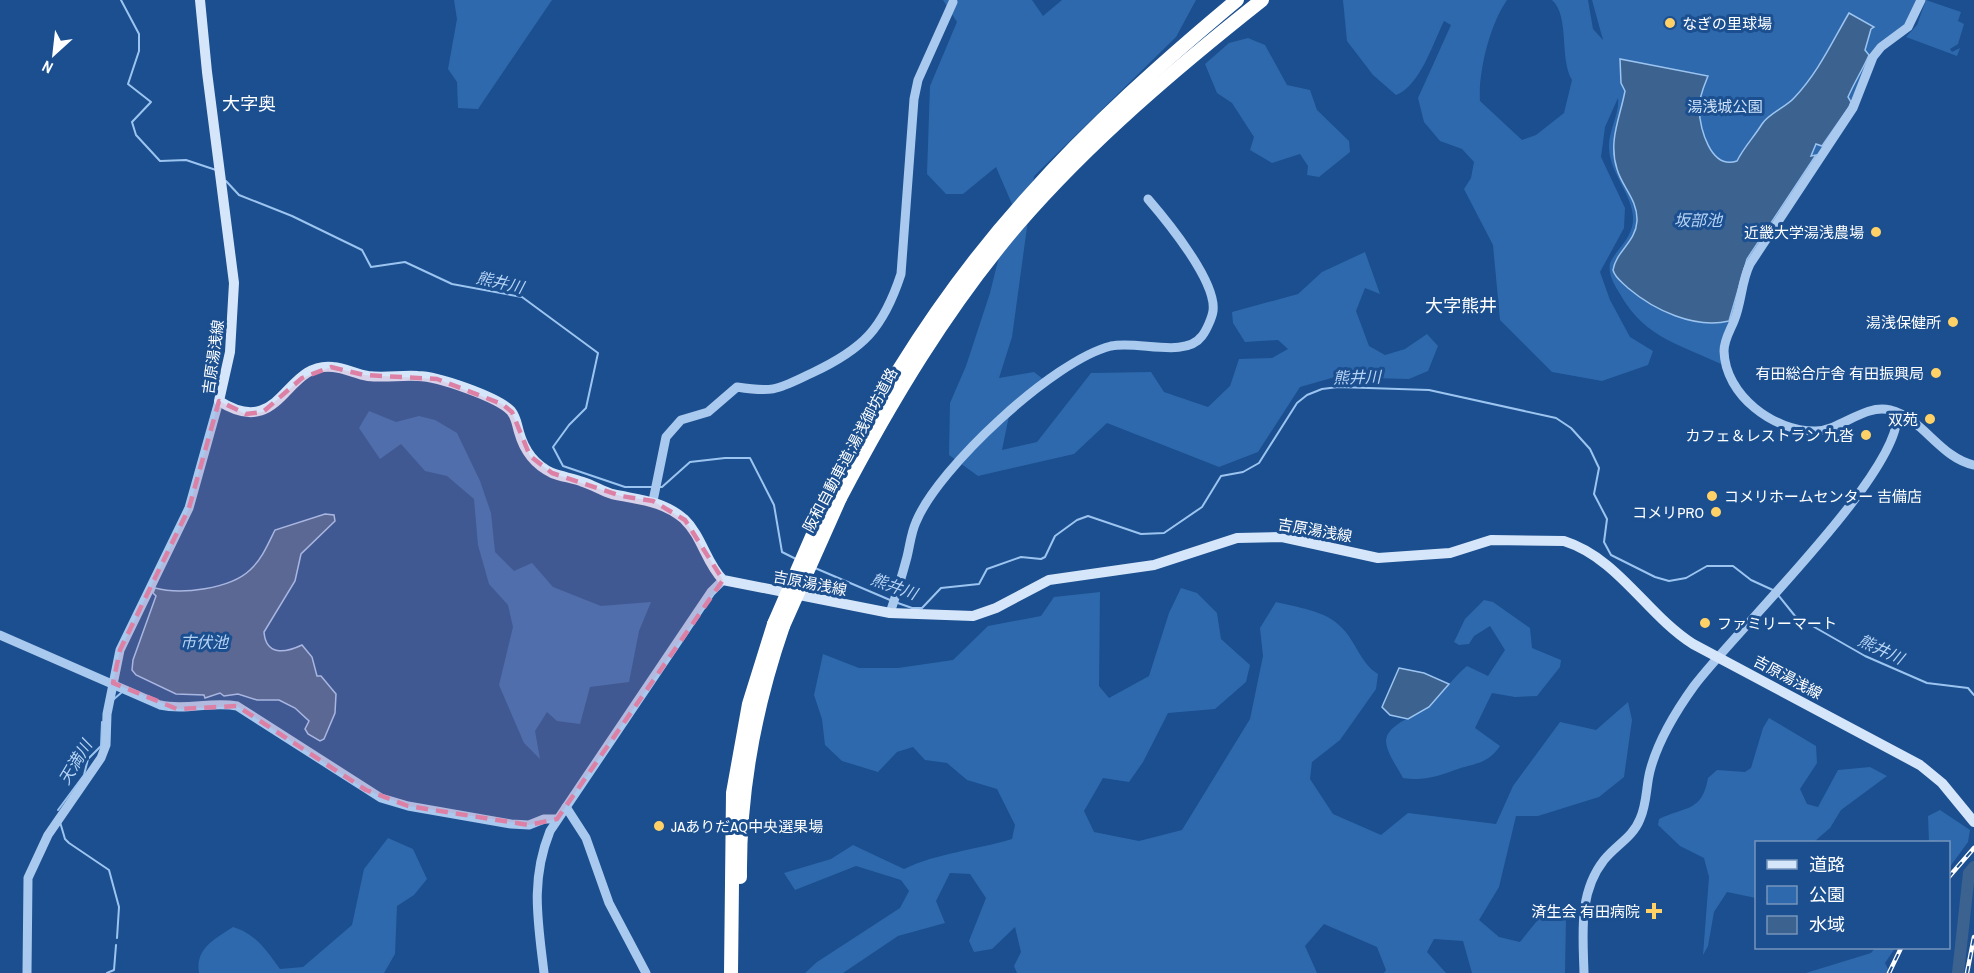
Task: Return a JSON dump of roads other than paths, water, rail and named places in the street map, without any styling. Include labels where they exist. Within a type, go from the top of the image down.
[{"type":"highway","name":"阪和自動車道;湯浅御坊道路","points":[[731,973],[734,793],[749,704],[778,625],[862,433],[893,391],[960,281],[1127,97],[1236,0]]},
{"type":"highway","name":"阪和自動車道;湯浅御坊道路","points":[[1032,200],[1132,109],[1263,0]]},
{"type":"highway","name":"阪和自動車道;湯浅御坊道路","points":[[740,973],[741,835],[746,779],[778,625]]},
{"type":"main road","name":"吉原湯浅線","points":[[200,0],[234,283],[234,317],[219,401],[246,414],[263,412],[302,378],[318,369],[331,367],[364,375],[419,376],[437,379],[502,404],[512,412],[523,446],[530,456],[552,473],[609,493],[653,501],[685,520],[696,534],[716,572],[723,580],[890,614],[973,616],[996,608],[1049,580],[1145,567],[1237,538],[1282,537],[1378,558],[1450,553],[1491,540],[1564,541],[1575,544],[1619,574],[1672,630],[1718,658],[1920,765],[1942,783],[1974,822]]},
{"type":"street","points":[[1921,0],[1908,27],[1881,47],[1873,57],[1852,108],[1750,264],[1744,278],[1738,311],[1724,344],[1727,367],[1746,402],[1753,408],[1788,425],[1807,430],[1822,430],[1872,411],[1888,410],[1898,413],[1954,456],[1974,465]]},
{"type":"street","points":[[653,501],[666,437],[681,420],[708,412],[737,387],[765,391],[776,389],[837,361],[863,342],[881,318],[895,293],[901,274],[914,99],[918,80],[953,2]]},
{"type":"street","points":[[890,614],[915,523],[930,494],[946,473],[1056,372],[1089,352],[1137,343],[1176,349],[1192,344],[1202,336],[1213,312],[1212,299],[1199,268],[1148,199]]},
{"type":"street","points":[[27,973],[28,878],[48,835],[101,758],[106,745],[107,714],[120,650],[189,508],[219,401]]},
{"type":"street","points":[[1584,973],[1584,905],[1591,882],[1604,861],[1637,825],[1653,760],[1666,732],[1695,686],[1840,518],[1883,461],[1897,428],[1898,413]]},
{"type":"street","points":[[544,973],[536,901],[537,874],[543,850],[557,819],[711,592],[723,580]]},
{"type":"street","points":[[0,635],[160,705],[177,709],[215,704],[237,706],[366,790],[408,806],[529,825],[544,819],[557,819]]},
{"type":"street","points":[[566,807],[586,838],[609,903],[646,973]]},
{"type":"water","name":"坂部池","points":[[1849,13],[1874,27],[1871,29],[1865,50],[1869,55],[1848,97],[1851,102],[1822,146],[1816,144],[1811,156],[1816,155],[1747,259],[1729,321],[1716,323],[1689,320],[1662,310],[1638,296],[1619,280],[1613,270],[1618,257],[1633,235],[1637,221],[1635,207],[1619,176],[1615,159],[1614,139],[1625,91],[1621,83],[1620,59],[1708,76],[1699,104],[1704,136],[1713,153],[1720,159],[1728,162],[1737,161],[1765,120],[1791,101],[1803,88]]},
{"type":"water","name":"市伏池","points":[[325,514],[334,515],[335,521],[301,554],[295,581],[264,632],[268,645],[272,649],[283,651],[302,645],[312,657],[317,676],[321,676],[336,694],[335,713],[324,739],[320,741],[308,734],[305,729],[309,721],[295,708],[279,700],[257,700],[238,694],[224,696],[220,693],[205,698],[204,695],[176,694],[136,675],[132,670],[133,660],[156,596],[153,593],[155,588],[178,591],[205,589],[230,582],[241,577],[254,566],[275,530]]},
{"type":"water","points":[[1399,668],[1424,673],[1449,684],[1429,707],[1408,719],[1390,715],[1382,707]]},
{"type":"waterway","name":"熊井川","points":[[121,0],[139,34],[139,51],[128,84],[151,102],[132,122],[136,135],[160,161],[186,160],[216,170]]},
{"type":"waterway","name":"熊井川","points":[[226,181],[239,195],[292,216],[362,250],[371,267],[405,262],[452,284],[522,297],[598,353],[586,408],[569,425],[553,447],[563,466],[625,487],[652,487]]},
{"type":"waterway","name":"熊井川","points":[[895,602],[912,608],[922,608],[941,588],[979,584],[987,569],[1021,557],[1041,559],[1045,557],[1055,536],[1077,520],[1088,516],[1141,534],[1164,533],[1202,507],[1221,476],[1243,472],[1259,463],[1297,403],[1307,395],[1322,389],[1338,387],[1429,390],[1556,418],[1571,428],[1590,449],[1599,468],[1594,494],[1607,519],[1604,542],[1611,555],[1655,577],[1669,581],[1686,578],[1707,566],[1733,566],[1751,580],[1775,591]]},
{"type":"waterway","name":"熊井川","points":[[657,487],[662,487],[690,462],[750,458],[774,505],[782,552],[796,559]]},
{"type":"waterway","name":"熊井川","points":[[815,568],[890,600]]},
{"type":"waterway","name":"熊井川","points":[[1778,595],[1795,616],[1865,656],[1927,683],[1968,688],[1974,695]]},
{"type":"waterway","name":"天満川","points":[[114,699],[121,693]]},
{"type":"waterway","name":"天満川","points":[[58,810],[84,775],[88,759],[101,746],[102,722]]},
{"type":"waterway","name":"天満川","points":[[60,822],[65,839],[69,843],[109,870],[119,907],[117,938]]},
{"type":"waterway","points":[[1958,973],[1969,873],[1974,867]]},
{"type":"waterway","name":"天満川","points":[[107,973],[114,970],[116,945]]},
{"type":"railway","points":[[1950,876],[1974,848]]},
{"type":"railway","points":[[1967,973],[1974,937]]},
{"type":"railway","points":[[1889,973],[1901,949]]},
{"type":"place","name":"なぎの里球場","points":[[1670,23]]},
{"type":"place","name":"近畿大学湯浅農場","points":[[1876,232]]},
{"type":"place","name":"湯浅保健所","points":[[1953,322]]},
{"type":"place","name":"有田総合庁舎 有田振興局","points":[[1936,373]]},
{"type":"place","name":"双苑","points":[[1930,419]]},
{"type":"place","name":"カフェ＆レストラン 九沓","points":[[1866,435]]},
{"type":"place","name":"コメリホームセンター 吉備店","points":[[1712,496]]},
{"type":"place","name":"コメリPRO","points":[[1716,512]]},
{"type":"place","name":"ファミリーマート","points":[[1705,623]]},
{"type":"place","name":"JAありだAQ中央選果場","points":[[659,826]]},
{"type":"place","name":"済生会 有田病院","points":[[1654,911]]},
{"type":"district","name":"大字奥","points":[[249,103]]},
{"type":"district","name":"大字熊井","points":[[1461,305]]},
{"type":"park label","name":"湯浅城公園","points":[[1725,106]]}]
